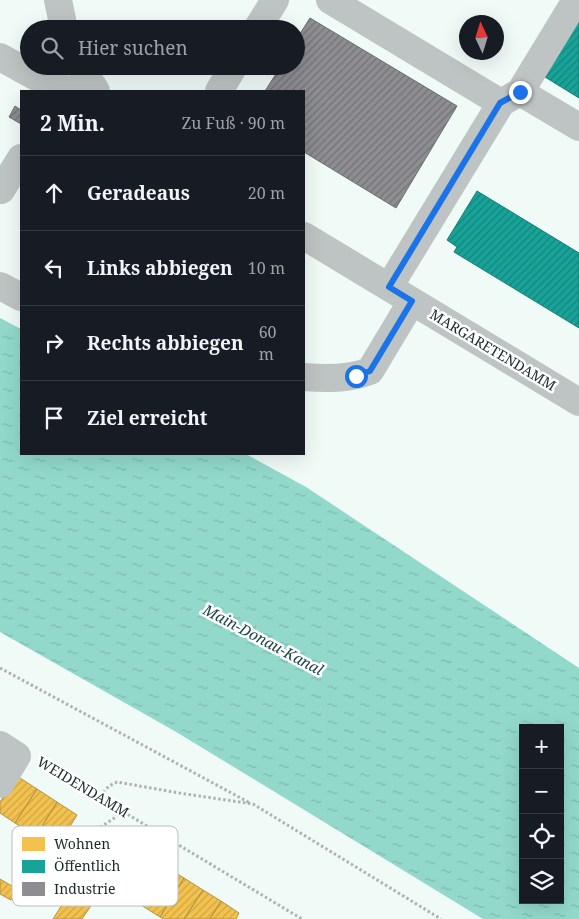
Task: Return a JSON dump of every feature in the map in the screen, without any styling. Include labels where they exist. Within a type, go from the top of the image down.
[{"type":"street","points":[[58,0],[62,20]]},
{"type":"street","points":[[263,20],[275,0]]},
{"type":"street","points":[[330,0],[510,97],[579,127]]},
{"type":"street","points":[[389,287],[510,97],[576,0]]},
{"type":"street","points":[[0,57],[20,68]]},
{"type":"street","points":[[33,75],[51,85],[66,90]]},
{"type":"street","points":[[86,75],[95,90]]},
{"type":"street","points":[[220,90],[229,75]]},
{"type":"street","points":[[2,190],[20,160]]},
{"type":"street","name":"MARGARETENDAMM","points":[[305,237],[579,402]]},
{"type":"street","points":[[0,286],[20,297]]},
{"type":"street","points":[[305,377],[341,378],[356,376],[370,371],[412,301]]},
{"type":"street","name":"WEIDENDAMM","points":[[0,784],[9,750]]},
{"type":"path","points":[[0,668],[252,804],[441,919]]},
{"type":"path","name":"WEIDENDAMM","points":[[9,750],[26,753],[149,826]]},
{"type":"path","points":[[100,796],[109,786],[117,782],[252,804]]},
{"type":"path","points":[[102,826],[116,817],[121,809]]},
{"type":"path","name":"WEIDENDAMM","points":[[178,844],[302,919]]},
{"type":"water","name":"Main-Donau-Kanal","points":[[0,318],[20,328],[20,455],[248,455],[306,487],[579,668],[579,919],[483,919],[178,733],[0,632]]},
{"type":"building: Wohnen","points":[[17,776],[37,789],[15,823],[0,813],[0,802]]},
{"type":"building: Wohnen","points":[[37,789],[57,802],[42,826],[20,826],[15,823]]},
{"type":"building: Wohnen","points":[[57,802],[77,815],[70,826],[42,826]]},
{"type":"building: Wohnen","points":[[178,874],[184,878],[178,888]]},
{"type":"building: Wohnen","points":[[184,878],[203,890],[184,919],[164,919],[160,917],[167,906],[178,906],[178,888]]},
{"type":"building: Wohnen","points":[[0,879],[12,886],[12,898],[11,900],[0,894]]},
{"type":"building: Wohnen","points":[[203,890],[221,901],[210,919],[184,919]]},
{"type":"building: Wohnen","points":[[221,901],[239,913],[236,919],[210,919]]},
{"type":"building: Wohnen","points":[[61,906],[91,906],[82,919],[53,919]]},
{"type":"building: Wohnen","points":[[143,906],[167,906],[160,917]]},
{"type":"building: Öffentlich","points":[[579,21],[579,98],[545,77]]},
{"type":"building: Öffentlich","points":[[477,191],[579,253],[579,328],[454,252],[457,247],[447,240]]},
{"type":"building: Industrie","points":[[310,18],[457,106],[396,208],[305,153],[305,90],[266,90],[275,75],[305,75],[305,26]]},
{"type":"building: Industrie","points":[[15,106],[20,109],[20,123],[9,117]]},
{"type":"route","points":[[356,376],[370,371],[412,301],[389,287],[500,103],[520,92]]}]
